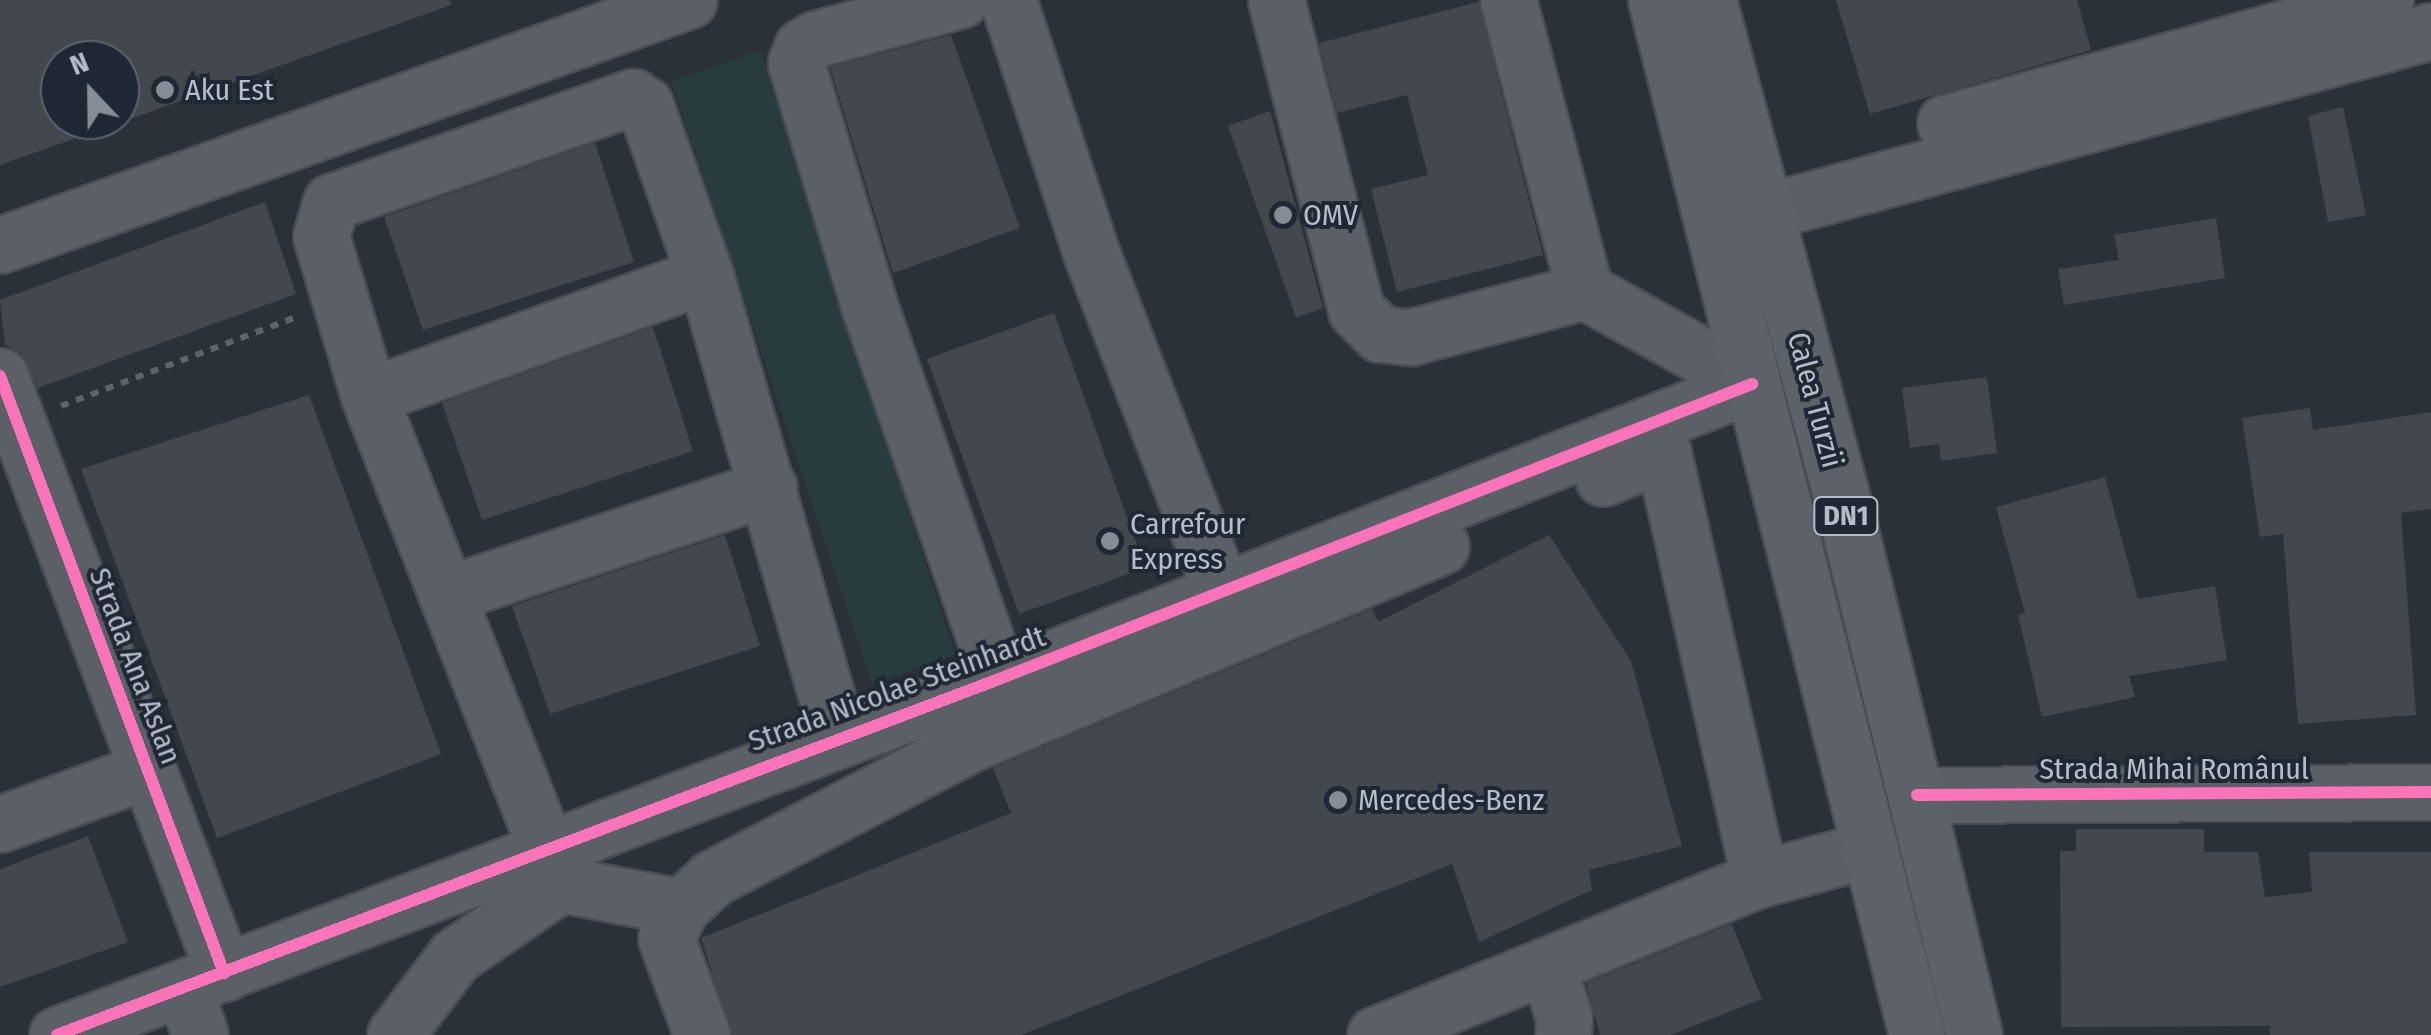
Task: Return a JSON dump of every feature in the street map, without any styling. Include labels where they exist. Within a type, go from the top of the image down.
[{"type":"main road","name":"Calea Turzii","points":[[1656,0],[1918,1035]]},
{"type":"main road","name":"Calea Turzii","points":[[1708,0],[1917,796],[1974,1035]]},
{"type":"street","points":[[0,246],[581,18],[688,0]]},
{"type":"street","points":[[960,0],[814,39],[802,47],[796,62],[869,305],[999,679]]},
{"type":"street","points":[[1008,0],[1092,256],[1222,592]]},
{"type":"street","points":[[1276,0],[1356,310],[1380,334],[1412,337],[1586,291],[1752,384]]},
{"type":"street","points":[[1508,0],[1586,291]]},
{"type":"street","points":[[1760,194],[2385,0]]},
{"type":"street","points":[[1760,194],[2431,31]]},
{"type":"street","points":[[554,866],[451,593],[369,396],[321,236],[331,202],[633,97],[657,125],[769,487],[838,736]]},
{"type":"street","points":[[369,396],[705,275]]},
{"type":"street","name":"Strada Nicolae Steinhardt","points":[[57,1035],[202,999],[554,866],[838,736],[999,679],[1752,384]]},
{"type":"street","name":"Strada Ana Aslan","points":[[9,400],[148,770],[202,999]]},
{"type":"street","points":[[702,1035],[666,938],[682,907],[713,878],[967,745],[1663,453],[1760,879]]},
{"type":"street","points":[[451,593],[769,487]]},
{"type":"street","points":[[0,824],[148,770]]},
{"type":"street","name":"Strada Mihai Românul","points":[[1917,796],[2431,792]]},
{"type":"street","points":[[1374,1035],[1760,879],[1870,849]]},
{"type":"street","points":[[554,866],[682,907]]},
{"type":"street","points":[[395,1035],[455,956],[554,866]]},
{"type":"street","points":[[1547,966],[1564,1016],[1563,1035]]},
{"type":"path","points":[[9,400],[340,301]]},
{"type":"shaded area","points":[[761,50],[955,655],[872,684],[671,81]]},
{"type":"building","name":"Aku Est","points":[[0,0],[450,0],[451,5],[140,115],[140,40],[40,40],[40,140],[70,140],[0,165]]},
{"type":"building","points":[[1836,0],[2077,0],[2091,50],[1870,114]]},
{"type":"building","name":"OMV","points":[[1478,2],[1543,255],[1397,292],[1371,189],[1428,175],[1407,95],[1337,113],[1319,43]]},
{"type":"building","points":[[951,35],[1020,228],[893,273],[830,67]]},
{"type":"building","points":[[2343,107],[2366,215],[2328,222],[2308,116]]},
{"type":"building","name":"OMV","points":[[1270,111],[1323,308],[1296,318],[1228,126]]},
{"type":"building","points":[[595,143],[634,262],[423,330],[384,217]]},
{"type":"building","points":[[265,202],[296,294],[38,388],[21,353],[5,345],[0,300]]},
{"type":"building","points":[[2216,218],[2225,278],[2064,305],[2058,269],[2119,260],[2114,235]]},
{"type":"building","points":[[1054,313],[1145,568],[1019,614],[927,359]]},
{"type":"building","points":[[653,327],[693,451],[482,520],[442,403]]},
{"type":"building","points":[[1987,377],[1997,453],[1941,461],[1939,444],[1910,448],[1902,388]]},
{"type":"building","points":[[309,395],[441,754],[217,838],[81,469]]},
{"type":"building","points":[[2310,408],[2313,430],[2431,412],[2431,509],[2401,513],[2416,715],[2298,724],[2283,534],[2260,537],[2242,418]]},
{"type":"building","points":[[2105,477],[2138,599],[2215,586],[2227,660],[2129,676],[2135,697],[2042,717],[2018,615],[2025,613],[1996,507]]},
{"type":"building","points":[[725,535],[760,646],[550,714],[512,606]]},
{"type":"building","name":"Mercedes-Benz","points":[[1549,535],[1631,661],[1682,846],[1589,870],[1592,890],[1479,942],[1452,864],[1021,1035],[732,1035],[701,938],[1011,813],[993,768],[1372,609],[1378,622]]},
{"type":"building","points":[[2076,829],[2204,829],[2204,852],[2258,852],[2265,897],[2312,892],[2309,852],[2431,852],[2431,1035],[2270,1035],[2270,1026],[2061,1027],[2060,851],[2076,851]]},
{"type":"building","points":[[88,836],[128,942],[0,987],[0,869]]},
{"type":"building","points":[[1732,924],[1762,999],[1671,1035],[1600,1035],[1586,983]]},
{"type":"cycle path","points":[[0,376],[224,973]]},
{"type":"cycle path","points":[[57,1035],[999,679],[1752,384]]},
{"type":"cycle path","points":[[1917,795],[2431,792]]},
{"type":"place","name":"Aku Est","points":[[165,90]]},
{"type":"place","name":"OMV","points":[[1283,215]]},
{"type":"place","name":"Carrefour Express","points":[[1110,541]]},
{"type":"place","name":"Mercedes-Benz","points":[[1338,800]]}]
